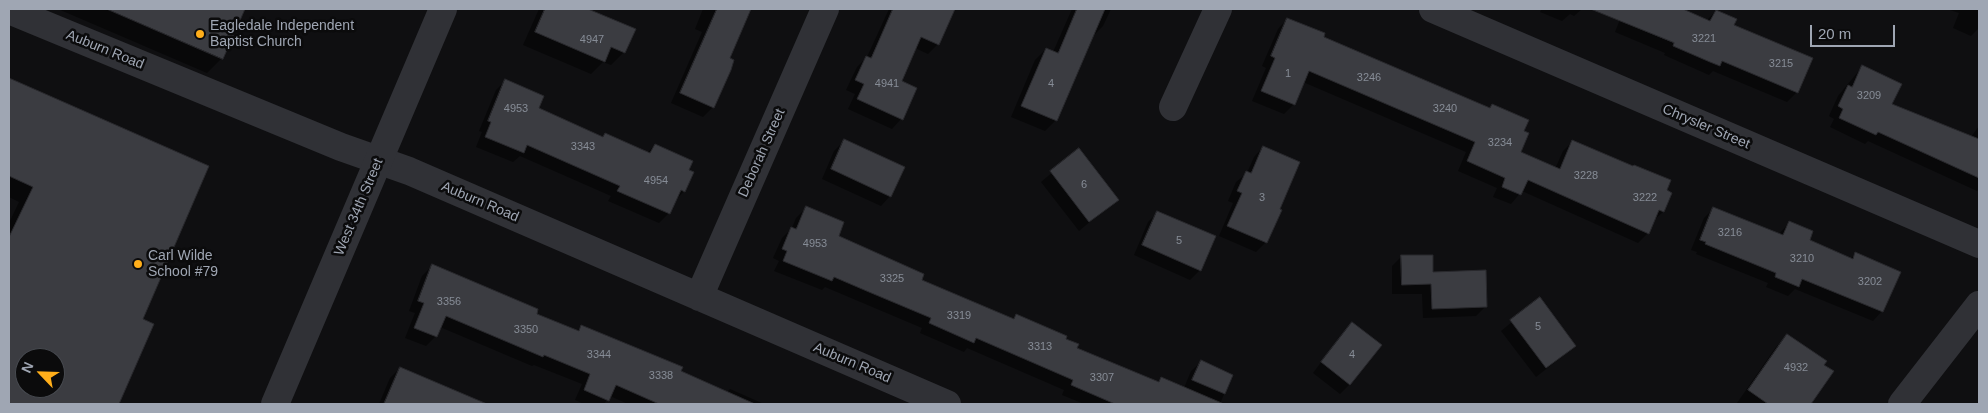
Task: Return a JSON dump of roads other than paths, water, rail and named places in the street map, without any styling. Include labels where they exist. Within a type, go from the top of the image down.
[{"type":"street","name":"West 34th Street","points":[[275,404],[444,9]]},
{"type":"street","name":"Deborah Street","points":[[699,297],[825,9]]},
{"type":"street","points":[[1172,107],[1218,9]]},
{"type":"street","name":"Chrysler Street","points":[[1433,9],[1979,244]]},
{"type":"street","name":"Auburn Road","points":[[9,10],[332,143],[418,175],[947,404]]},
{"type":"street","points":[[1902,404],[1979,305]]},
{"type":"place","name":"Eagledale Independent Baptist Church","points":[[200,34]]},
{"type":"place","name":"Carl Wilde School #79","points":[[138,264]]}]
